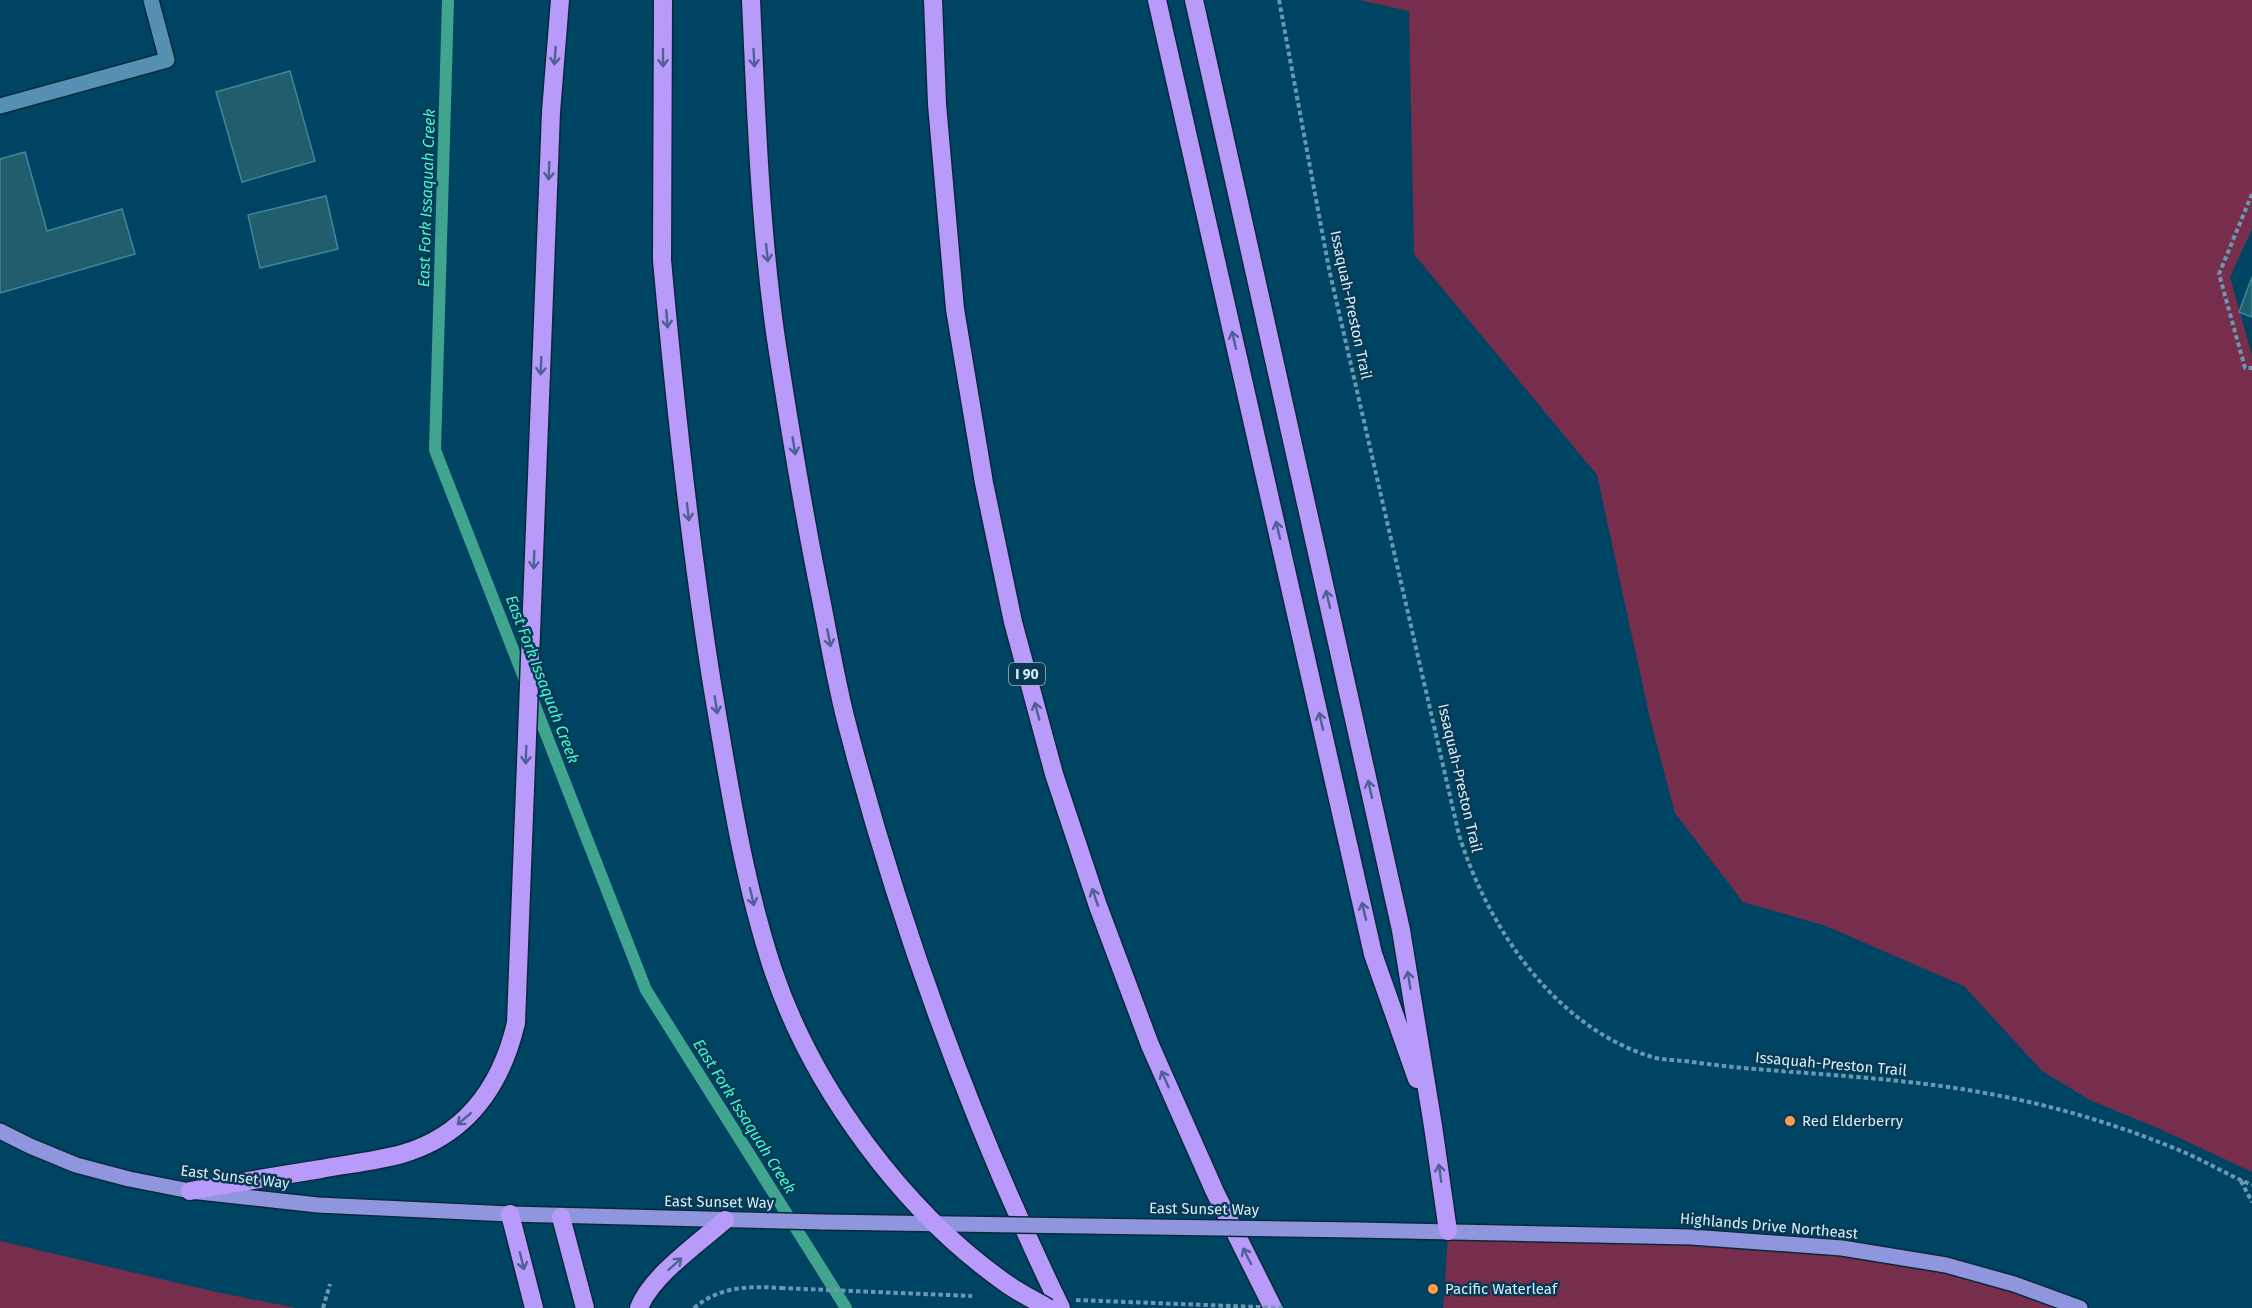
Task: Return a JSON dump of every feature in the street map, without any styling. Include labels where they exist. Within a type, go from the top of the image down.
[{"type":"highway","points":[[190,1191],[403,1153],[435,1140],[462,1122],[475,1109],[499,1072],[509,1051],[516,1023],[551,112],[560,0]]},
{"type":"highway","points":[[663,0],[662,260],[681,459],[705,640],[742,850],[756,912],[774,972],[818,1073],[867,1145],[911,1198],[960,1246],[1007,1284],[1048,1308]]},
{"type":"highway","points":[[751,0],[758,160],[776,337],[811,550],[847,724],[896,898],[966,1096],[1061,1308]]},
{"type":"highway","name":"I 90","points":[[933,0],[937,104],[955,309],[984,483],[1013,622],[1054,774],[1098,906],[1150,1045],[1215,1192],[1273,1308]]},
{"type":"highway","points":[[1157,0],[1373,954],[1433,1126]]},
{"type":"highway","points":[[1194,0],[1401,930],[1448,1231]]},
{"type":"highway","points":[[510,1214],[534,1308]]},
{"type":"highway","points":[[561,1217],[585,1308]]},
{"type":"highway","points":[[639,1308],[642,1299],[657,1280],[725,1220]]},
{"type":"main road","name":"East Sunset Way","points":[[0,1131],[30,1146],[76,1164],[129,1179],[190,1191],[318,1204],[561,1217],[1448,1231]]},
{"type":"main road","name":"Highlands Drive Northeast","points":[[1448,1231],[1691,1237],[1842,1248],[1946,1265],[2014,1284],[2080,1308]]},
{"type":"street","points":[[0,106],[167,60],[151,0]]},
{"type":"path","name":"Issaquah-Preston Trail","points":[[1279,0],[1329,269],[1459,835],[1470,872],[1485,903],[1527,964],[1559,1002],[1581,1022],[1606,1038],[1651,1057],[1735,1068],[1920,1084],[1999,1095],[2049,1106],[2106,1123],[2182,1152],[2252,1185]]},
{"type":"path","points":[[2252,194],[2219,274],[2245,368],[2252,368]]},
{"type":"path","points":[[2240,1181],[2252,1202]]},
{"type":"path","points":[[323,1308],[330,1284]]},
{"type":"path","points":[[694,1308],[709,1298],[729,1290],[748,1286],[781,1288]]},
{"type":"shaded area","points":[[1359,0],[2252,0],[2252,229],[2230,277],[2252,355],[2252,1172],[2160,1129],[2090,1100],[2042,1071],[1964,986],[1826,926],[1743,902],[1675,813],[1650,719],[1597,475],[1414,254],[1409,11]]},
{"type":"shaded area","points":[[1448,1233],[1691,1237],[1946,1265],[2080,1308],[1443,1308]]},
{"type":"shaded area","points":[[0,1241],[216,1292],[296,1308],[0,1308]]},
{"type":"building","points":[[290,71],[315,161],[242,182],[216,92]]},
{"type":"building","points":[[25,152],[47,231],[122,209],[135,254],[0,293],[0,159]]},
{"type":"building","points":[[326,196],[338,249],[260,268],[248,215]]},
{"type":"building","points":[[2252,277],[2252,317],[2239,312]]},
{"type":"waterway","name":"East Fork Issaquah Creek","points":[[448,0],[435,450],[646,990],[846,1308]]},
{"type":"place","name":"Red Elderberry","points":[[1790,1121]]},
{"type":"place","name":"Pacific Waterleaf","points":[[1433,1289]]}]
